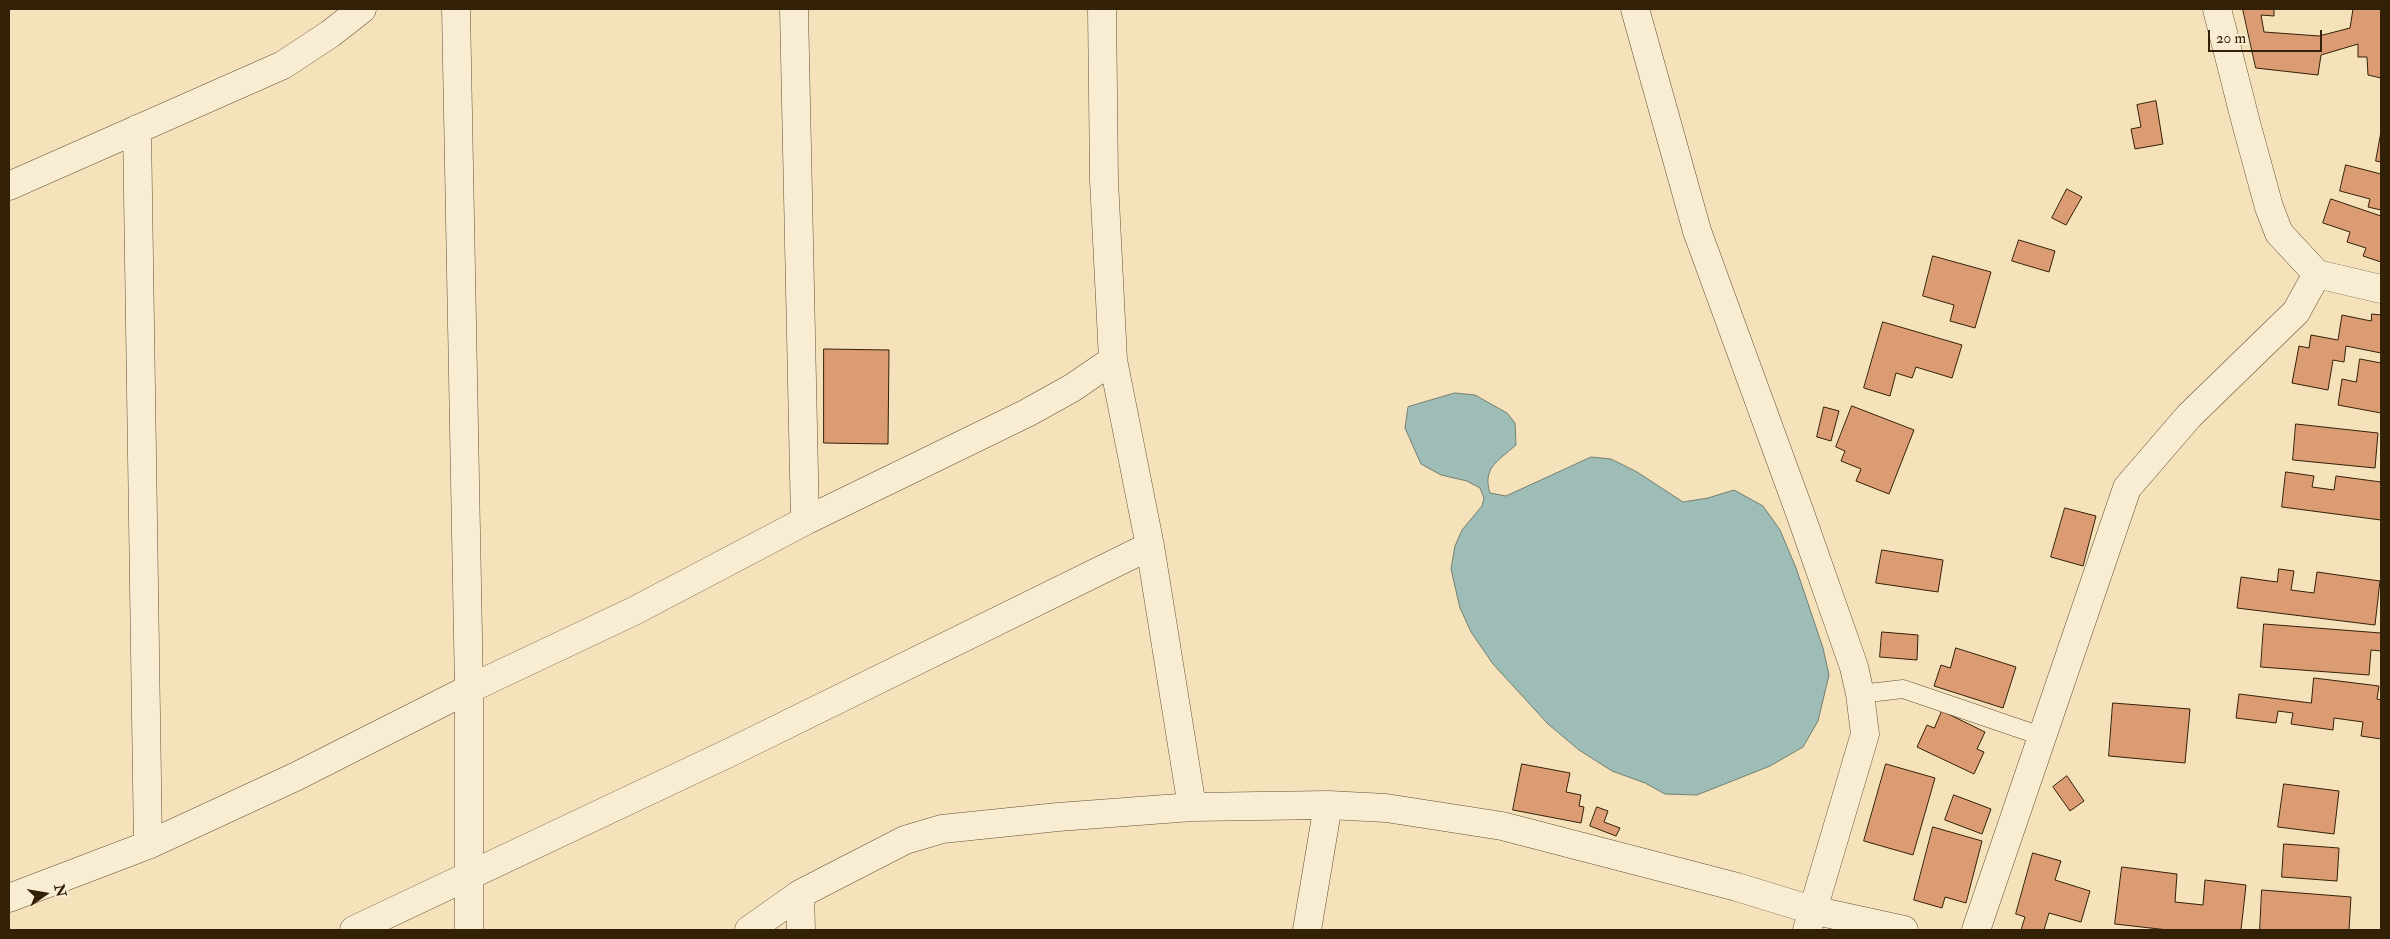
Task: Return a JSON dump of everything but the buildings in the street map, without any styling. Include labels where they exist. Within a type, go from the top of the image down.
[{"type":"street","points":[[9,186],[283,65],[330,34],[362,9]]},
{"type":"street","points":[[456,9],[469,689],[469,930]]},
{"type":"street","points":[[794,9],[805,520]]},
{"type":"street","points":[[1102,9],[1104,180],[1112,360],[1150,546],[1192,806]]},
{"type":"street","points":[[1634,9],[1697,231],[1800,513],[1854,667],[1860,694],[1865,734],[1810,920]]},
{"type":"street","points":[[2217,9],[2248,133],[2269,207],[2279,233],[2317,274],[2381,289]]},
{"type":"street","points":[[137,129],[148,845]]},
{"type":"street","points":[[1976,930],[2127,488],[2189,416],[2296,312],[2317,274]]},
{"type":"street","points":[[9,898],[148,845],[295,777],[469,689],[634,611],[805,520],[1026,413],[1072,388],[1112,360]]},
{"type":"street","points":[[354,930],[733,751],[1150,546]]},
{"type":"street","points":[[1307,930],[1328,805]]},
{"type":"street","points":[[748,930],[800,894],[905,840],[942,829],[1192,806],[1328,805],[1386,808],[1502,826],[1708,879],[1810,920],[1904,930]]},
{"type":"street","points":[[800,894],[801,930]]},
{"type":"lane","points":[[1860,694],[1904,689],[2041,736]]},
{"type":"water","points":[[1455,393],[1475,395],[1507,413],[1515,423],[1516,445],[1490,471],[1488,484],[1490,493],[1506,496],[1591,457],[1611,459],[1637,472],[1683,502],[1708,498],[1734,490],[1763,506],[1780,530],[1796,568],[1823,648],[1829,675],[1818,721],[1803,747],[1770,766],[1697,795],[1665,794],[1645,783],[1612,771],[1579,750],[1548,724],[1493,664],[1471,632],[1460,608],[1451,569],[1455,546],[1462,530],[1482,506],[1484,498],[1480,488],[1467,481],[1441,475],[1421,464],[1405,428],[1408,407]]}]
